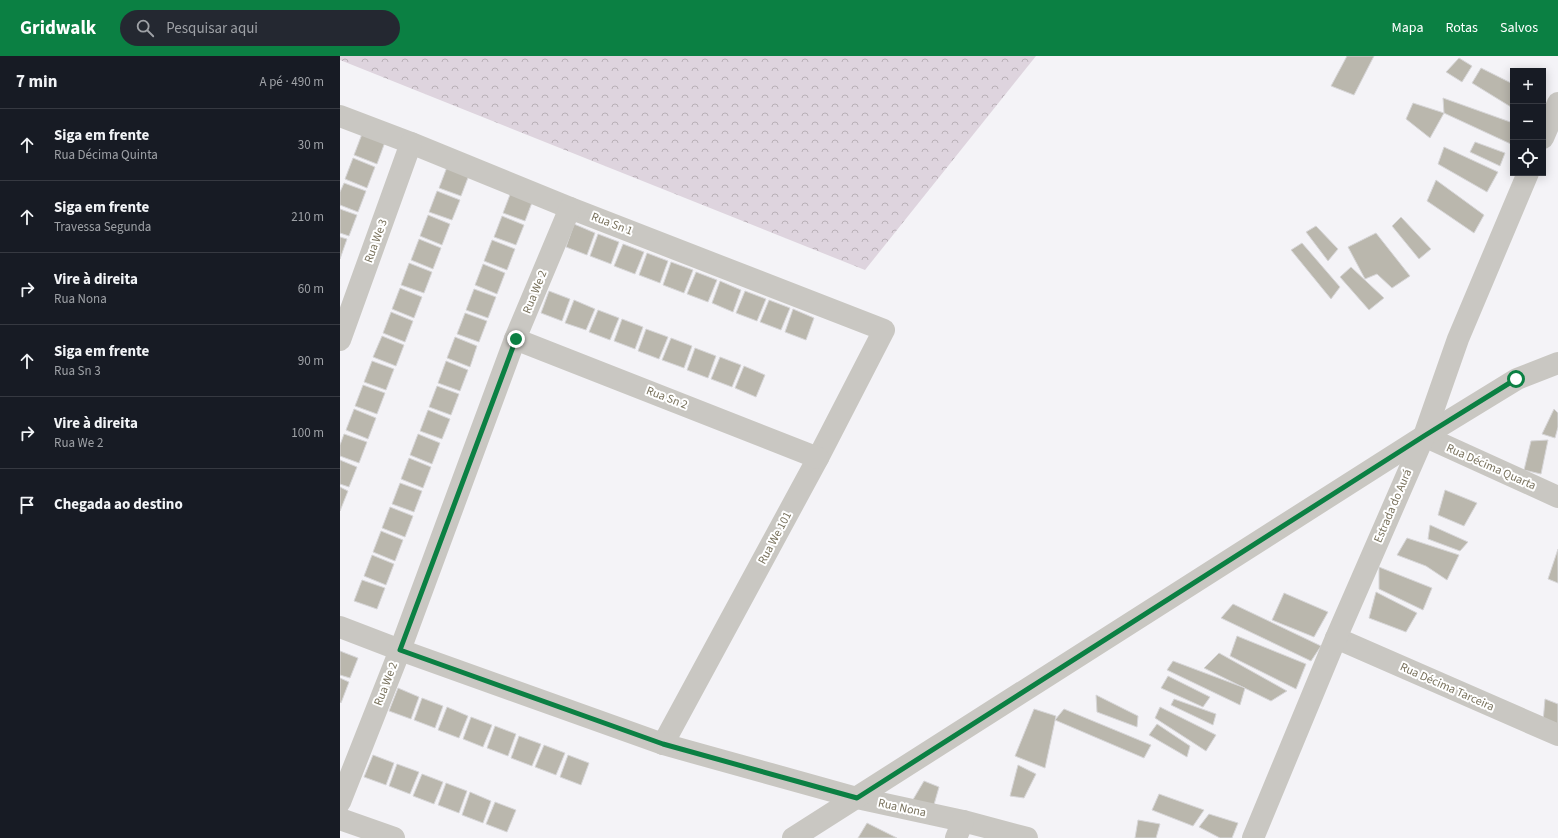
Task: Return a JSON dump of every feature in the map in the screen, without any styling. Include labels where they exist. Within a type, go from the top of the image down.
[{"type":"street","points":[[1546,131],[1558,103]]},
{"type":"street","name":"Rua Sn 1","points":[[340,116],[411,143],[570,208],[884,330]]},
{"type":"street","name":"Rua We 3","points":[[340,340],[411,143]]},
{"type":"street","name":"Estrada do Aurá","points":[[1253,838],[1336,638],[1424,436],[1458,339],[1527,176]]},
{"type":"street","name":"Rua We 2","points":[[340,802],[400,650],[516,339],[570,208]]},
{"type":"street","name":"Rua We 101","points":[[663,744],[818,458],[884,330]]},
{"type":"street","name":"Rua Sn 2","points":[[516,339],[818,458]]},
{"type":"street","points":[[793,838],[1424,436],[1516,379],[1558,363]]},
{"type":"street","name":"Rua Décima Quarta","points":[[1424,436],[1558,497]]},
{"type":"street","name":"Rua Nona","points":[[340,627],[663,744],[857,798],[960,830],[1027,838]]},
{"type":"street","name":"Rua Décima Tarceira","points":[[1336,638],[1558,735]]},
{"type":"street","points":[[340,819],[394,838]]},
{"type":"green space","points":[[340,56],[1036,56],[865,270],[340,60]]},
{"type":"building","points":[[1347,56],[1374,56],[1354,95],[1331,86]]},
{"type":"building","points":[[1459,58],[1472,66],[1462,82],[1446,72]]},
{"type":"building","points":[[1481,68],[1510,82],[1510,106],[1472,83]]},
{"type":"building","points":[[1443,98],[1510,122],[1510,144],[1444,113]]},
{"type":"building","points":[[1413,103],[1444,113],[1430,138],[1406,119]]},
{"type":"building","points":[[362,134],[385,142],[377,164],[354,155]]},
{"type":"building","points":[[1475,142],[1505,153],[1500,166],[1470,152]]},
{"type":"building","points":[[1444,147],[1498,172],[1487,192],[1438,164]]},
{"type":"building","points":[[353,158],[375,167],[367,188],[345,179]]},
{"type":"building","points":[[447,167],[469,175],[461,196],[439,188]]},
{"type":"building","points":[[1436,180],[1484,215],[1474,233],[1427,201]]},
{"type":"building","points":[[344,183],[366,191],[358,212],[340,205],[340,192]]},
{"type":"building","points":[[437,191],[460,200],[452,220],[429,212]]},
{"type":"building","points":[[511,192],[533,200],[525,221],[503,213]]},
{"type":"building","points":[[340,209],[357,215],[349,236],[340,233]]},
{"type":"building","points":[[428,215],[450,224],[442,245],[420,236]]},
{"type":"building","points":[[502,216],[524,225],[516,245],[494,237]]},
{"type":"building","points":[[1401,217],[1431,249],[1419,259],[1392,226]]},
{"type":"building","points":[[574,224],[595,233],[587,255],[566,247]]},
{"type":"building","points":[[1316,226],[1338,249],[1328,261],[1306,232]]},
{"type":"building","points":[[1376,233],[1410,276],[1392,288],[1377,274],[1365,279],[1348,247]]},
{"type":"building","points":[[598,234],[619,242],[611,264],[590,256]]},
{"type":"building","points":[[340,237],[347,239],[340,259]]},
{"type":"building","points":[[419,239],[441,248],[433,269],[411,260]]},
{"type":"building","points":[[492,240],[515,249],[507,270],[484,261]]},
{"type":"building","points":[[1302,243],[1340,287],[1331,299],[1291,250]]},
{"type":"building","points":[[623,244],[644,252],[635,274],[614,266]]},
{"type":"building","points":[[647,253],[668,261],[660,283],[639,275]]},
{"type":"building","points":[[671,262],[693,270],[684,293],[663,285]]},
{"type":"building","points":[[409,263],[432,272],[424,293],[401,285]]},
{"type":"building","points":[[483,264],[505,273],[497,294],[475,285]]},
{"type":"building","points":[[1351,267],[1384,298],[1369,310],[1340,277]]},
{"type":"building","points":[[696,272],[717,280],[708,302],[687,294]]},
{"type":"building","points":[[720,281],[741,290],[733,312],[712,303]]},
{"type":"building","points":[[400,288],[422,297],[414,318],[392,309]]},
{"type":"building","points":[[474,289],[496,297],[488,318],[466,310]]},
{"type":"building","points":[[549,291],[570,299],[562,321],[541,313]]},
{"type":"building","points":[[745,291],[766,299],[757,321],[736,313]]},
{"type":"building","points":[[574,300],[595,309],[586,330],[565,323]]},
{"type":"building","points":[[769,300],[790,308],[781,330],[760,322]]},
{"type":"building","points":[[793,309],[814,318],[806,340],[785,332]]},
{"type":"building","points":[[598,310],[619,318],[610,340],[589,332]]},
{"type":"building","points":[[391,312],[413,321],[405,342],[383,333]]},
{"type":"building","points":[[465,313],[487,321],[479,342],[457,334]]},
{"type":"building","points":[[622,319],[643,327],[635,349],[614,341]]},
{"type":"building","points":[[646,329],[668,337],[659,359],[638,351]]},
{"type":"building","points":[[382,336],[404,345],[396,366],[373,357]]},
{"type":"building","points":[[455,337],[477,346],[470,367],[447,358]]},
{"type":"building","points":[[671,338],[692,346],[684,368],[662,360]]},
{"type":"building","points":[[695,348],[716,356],[708,378],[687,370]]},
{"type":"building","points":[[720,357],[741,365],[732,387],[711,379]]},
{"type":"building","points":[[372,361],[394,369],[386,390],[364,382]]},
{"type":"building","points":[[446,361],[468,370],[460,391],[438,383]]},
{"type":"building","points":[[744,366],[765,375],[756,397],[735,388]]},
{"type":"building","points":[[363,385],[385,393],[377,414],[355,406]]},
{"type":"building","points":[[437,386],[459,394],[451,415],[429,407]]},
{"type":"building","points":[[354,409],[376,418],[368,439],[346,430]]},
{"type":"building","points":[[1554,409],[1558,413],[1558,427],[1555,438],[1542,434]]},
{"type":"building","points":[[428,410],[450,419],[442,439],[420,431]]},
{"type":"building","points":[[344,434],[367,442],[359,463],[340,456],[340,445]]},
{"type":"building","points":[[418,434],[440,443],[432,464],[410,455]]},
{"type":"building","points":[[1548,440],[1541,474],[1524,470],[1531,441]]},
{"type":"building","points":[[409,458],[431,467],[423,488],[401,479]]},
{"type":"building","points":[[340,460],[357,467],[349,487],[340,484]]},
{"type":"building","points":[[400,483],[422,491],[414,512],[392,504]]},
{"type":"building","points":[[340,487],[348,491],[340,511]]},
{"type":"building","points":[[1445,490],[1477,503],[1464,526],[1438,515]]},
{"type":"building","points":[[390,507],[413,516],[405,537],[382,528]]},
{"type":"building","points":[[1430,525],[1468,542],[1460,551],[1428,539]]},
{"type":"building","points":[[381,531],[403,540],[395,561],[373,552]]},
{"type":"building","points":[[1407,538],[1459,555],[1447,580],[1426,566],[1397,555]]},
{"type":"building","points":[[1558,549],[1558,583],[1548,579]]},
{"type":"building","points":[[372,555],[394,564],[386,585],[364,576]]},
{"type":"building","points":[[1379,567],[1432,588],[1423,610],[1379,589]]},
{"type":"building","points":[[362,580],[385,588],[377,609],[354,601]]},
{"type":"building","points":[[1376,592],[1417,613],[1406,632],[1369,618]]},
{"type":"building","points":[[1284,593],[1328,612],[1314,637],[1272,620]]},
{"type":"building","points":[[1233,604],[1321,646],[1311,661],[1221,618]]},
{"type":"building","points":[[1237,636],[1306,664],[1296,689],[1230,656]]},
{"type":"building","points":[[340,651],[358,658],[350,678],[340,675]]},
{"type":"building","points":[[1219,653],[1287,691],[1271,701],[1204,668]]},
{"type":"building","points":[[1173,661],[1245,688],[1240,705],[1167,670]]},
{"type":"building","points":[[1168,676],[1210,697],[1203,707],[1161,688]]},
{"type":"building","points":[[340,678],[349,682],[341,703],[340,702]]},
{"type":"building","points":[[398,688],[419,697],[411,719],[389,711]]},
{"type":"building","points":[[1096,695],[1138,716],[1137,727],[1097,712]]},
{"type":"building","points":[[422,698],[443,706],[435,728],[414,720]]},
{"type":"building","points":[[1174,699],[1216,714],[1213,725],[1171,705]]},
{"type":"building","points":[[1545,699],[1558,704],[1558,727],[1543,722]]},
{"type":"building","points":[[447,707],[468,716],[459,738],[438,730]]},
{"type":"building","points":[[1160,707],[1216,735],[1206,751],[1155,718]]},
{"type":"building","points":[[1034,709],[1056,716],[1045,768],[1015,756]]},
{"type":"building","points":[[1064,709],[1151,745],[1144,758],[1055,720]]},
{"type":"building","points":[[471,717],[492,725],[483,747],[463,739]]},
{"type":"building","points":[[1157,724],[1190,746],[1187,757],[1149,735]]},
{"type":"building","points":[[495,726],[516,734],[508,756],[487,748]]},
{"type":"building","points":[[519,736],[541,744],[532,766],[511,758]]},
{"type":"building","points":[[544,745],[565,753],[556,775],[535,767]]},
{"type":"building","points":[[373,755],[394,763],[386,785],[364,777]]},
{"type":"building","points":[[568,755],[589,763],[581,785],[560,777]]},
{"type":"building","points":[[397,764],[419,772],[410,794],[389,786]]},
{"type":"building","points":[[1018,765],[1036,774],[1024,798],[1010,796]]},
{"type":"building","points":[[422,774],[443,782],[434,804],[413,796]]},
{"type":"building","points":[[924,781],[939,787],[933,808],[911,803]]},
{"type":"building","points":[[446,783],[467,791],[459,813],[438,805]]},
{"type":"building","points":[[470,792],[491,801],[483,823],[462,815]]},
{"type":"building","points":[[1159,794],[1204,810],[1193,826],[1152,810]]},
{"type":"building","points":[[495,802],[516,810],[507,832],[486,824]]},
{"type":"building","points":[[1209,814],[1238,823],[1232,838],[1220,838],[1199,827]]},
{"type":"building","points":[[1138,820],[1160,824],[1156,838],[1135,838]]},
{"type":"building","points":[[867,823],[897,838],[858,838]]},
{"type":"route","points":[[516,339],[400,650],[663,744],[857,798],[1424,436],[1516,379]]}]
